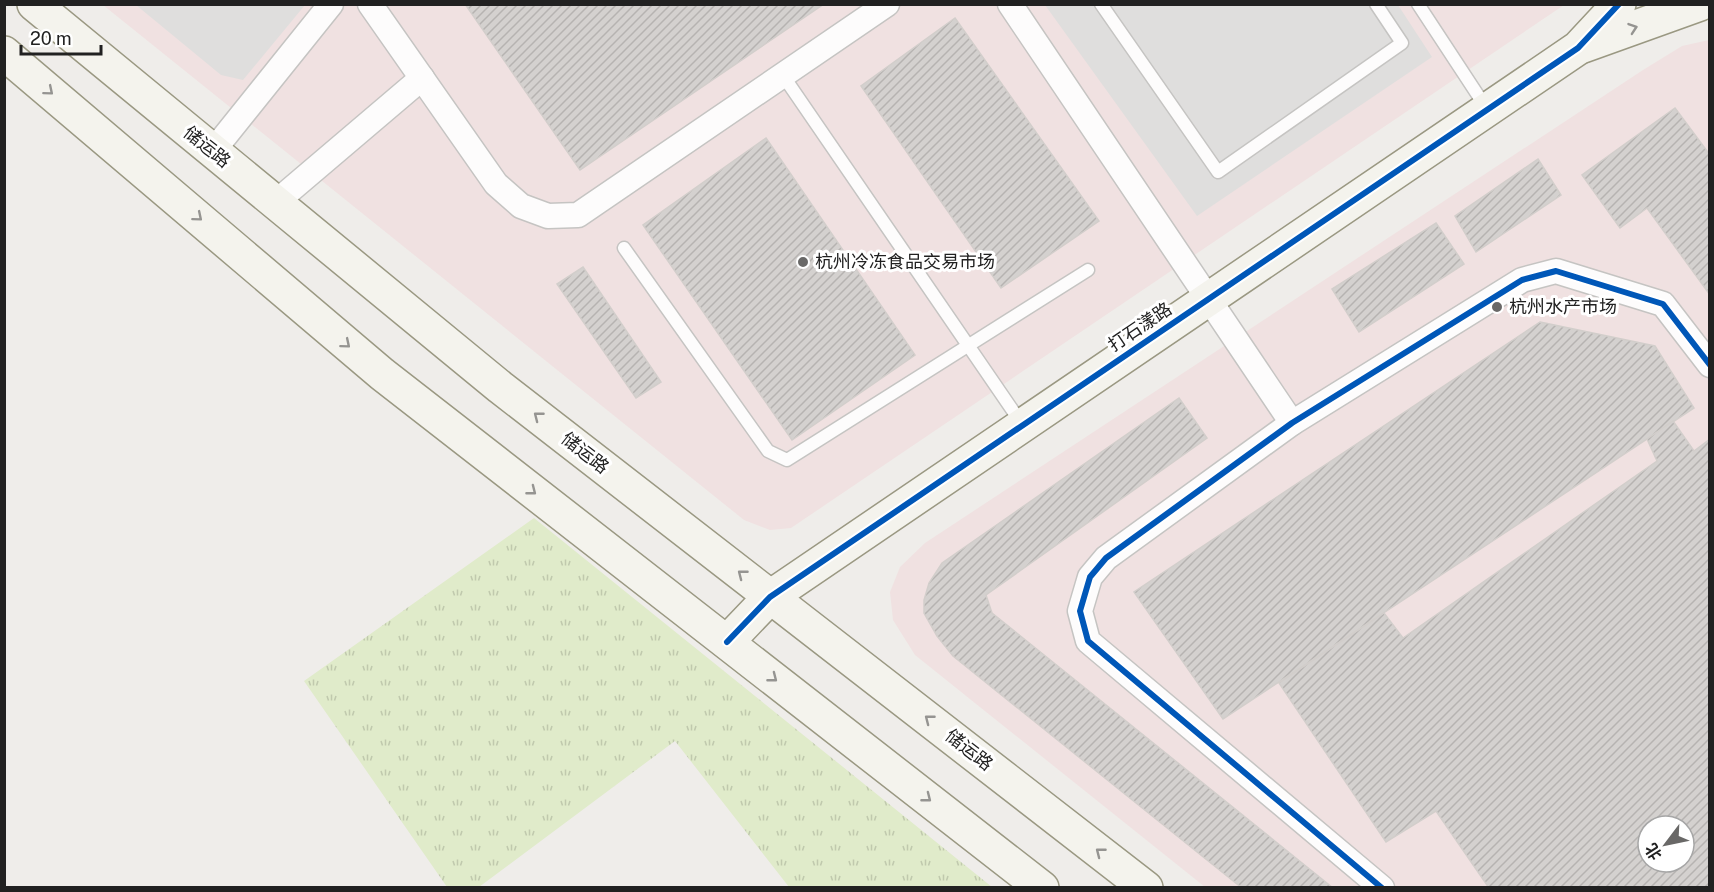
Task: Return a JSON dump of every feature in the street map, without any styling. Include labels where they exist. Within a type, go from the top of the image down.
[{"type":"main road","name":"储运路","points":[[34,4],[500,387],[1146,888]]},
{"type":"main road","points":[[1578,48],[1619,4]]},
{"type":"main road","points":[[1578,48],[1700,4]]},
{"type":"main road","name":"打石漾路","points":[[727,642],[771,597],[1578,48]]},
{"type":"main road","points":[[4,53],[382,374],[1042,888]]},
{"type":"street","points":[[213,151],[331,4]]},
{"type":"street","points":[[370,4],[496,184],[521,206],[548,216],[578,216],[887,4]]},
{"type":"street","points":[[1010,4],[1292,423]]},
{"type":"street","points":[[276,203],[422,78]]},
{"type":"street","points":[[1382,888],[1088,641],[1080,611],[1090,577],[1106,558],[1292,423],[1522,280],[1556,271],[1664,304],[1710,365]]},
{"type":"lane","points":[[1101,4],[1218,172],[1402,43],[1376,4]]},
{"type":"lane","points":[[1418,4],[1487,109]]},
{"type":"lane","points":[[782,74],[1023,425]]},
{"type":"lane","points":[[624,248],[768,451],[787,460],[1088,270]]},
{"type":"shaded area","name":"杭州冷冻食品交易市场","points":[[103,5],[1564,5],[791,528],[770,530],[744,520]]},
{"type":"shaded area","points":[[136,5],[305,5],[243,80],[221,75]]},
{"type":"shaded area","points":[[1045,5],[1398,5],[1432,57],[1197,216]]},
{"type":"shaded area","name":"杭州水产市场","points":[[1709,40],[1709,887],[1205,887],[915,655],[893,620],[890,592],[900,567],[925,543],[1682,46]]},
{"type":"green space","points":[[534,518],[992,887],[789,887],[675,741],[479,887],[447,887],[304,681]]},
{"type":"building","points":[[465,4],[824,4],[580,170]]},
{"type":"building","points":[[955,18],[1099,221],[1001,288],[861,86]]},
{"type":"building","points":[[1675,108],[1710,155],[1710,295],[1647,208],[1620,228],[1582,175]]},
{"type":"building","points":[[766,138],[915,355],[792,440],[643,225]]},
{"type":"building","points":[[1538,159],[1561,195],[1476,252],[1455,216]]},
{"type":"building","points":[[1436,223],[1464,264],[1359,332],[1332,289]]},
{"type":"building","points":[[583,267],[661,382],[636,398],[557,284]]},
{"type":"building","points":[[1540,322],[1655,346],[1694,408],[1223,719],[1134,592]]},
{"type":"building","points":[[1179,398],[1207,438],[986,595],[992,613],[1333,888],[1242,888],[953,656],[937,636],[924,613],[924,600],[929,583],[942,563]]},
{"type":"building","points":[[1673,421],[1694,451],[1710,439],[1710,888],[1489,888],[1436,811],[1386,842],[1279,683],[1384,613],[1403,638],[1657,461],[1647,439]]},
{"type":"cycle path","points":[[727,642],[770,597],[1578,48],[1619,4]]},
{"type":"cycle path","points":[[1382,888],[1088,641],[1080,611],[1090,577],[1106,558],[1292,423],[1522,280],[1556,271],[1663,304],[1710,365]]},
{"type":"place","name":"杭州冷冻食品交易市场","points":[[803,262]]},
{"type":"place","name":"杭州水产市场","points":[[1497,307]]}]
